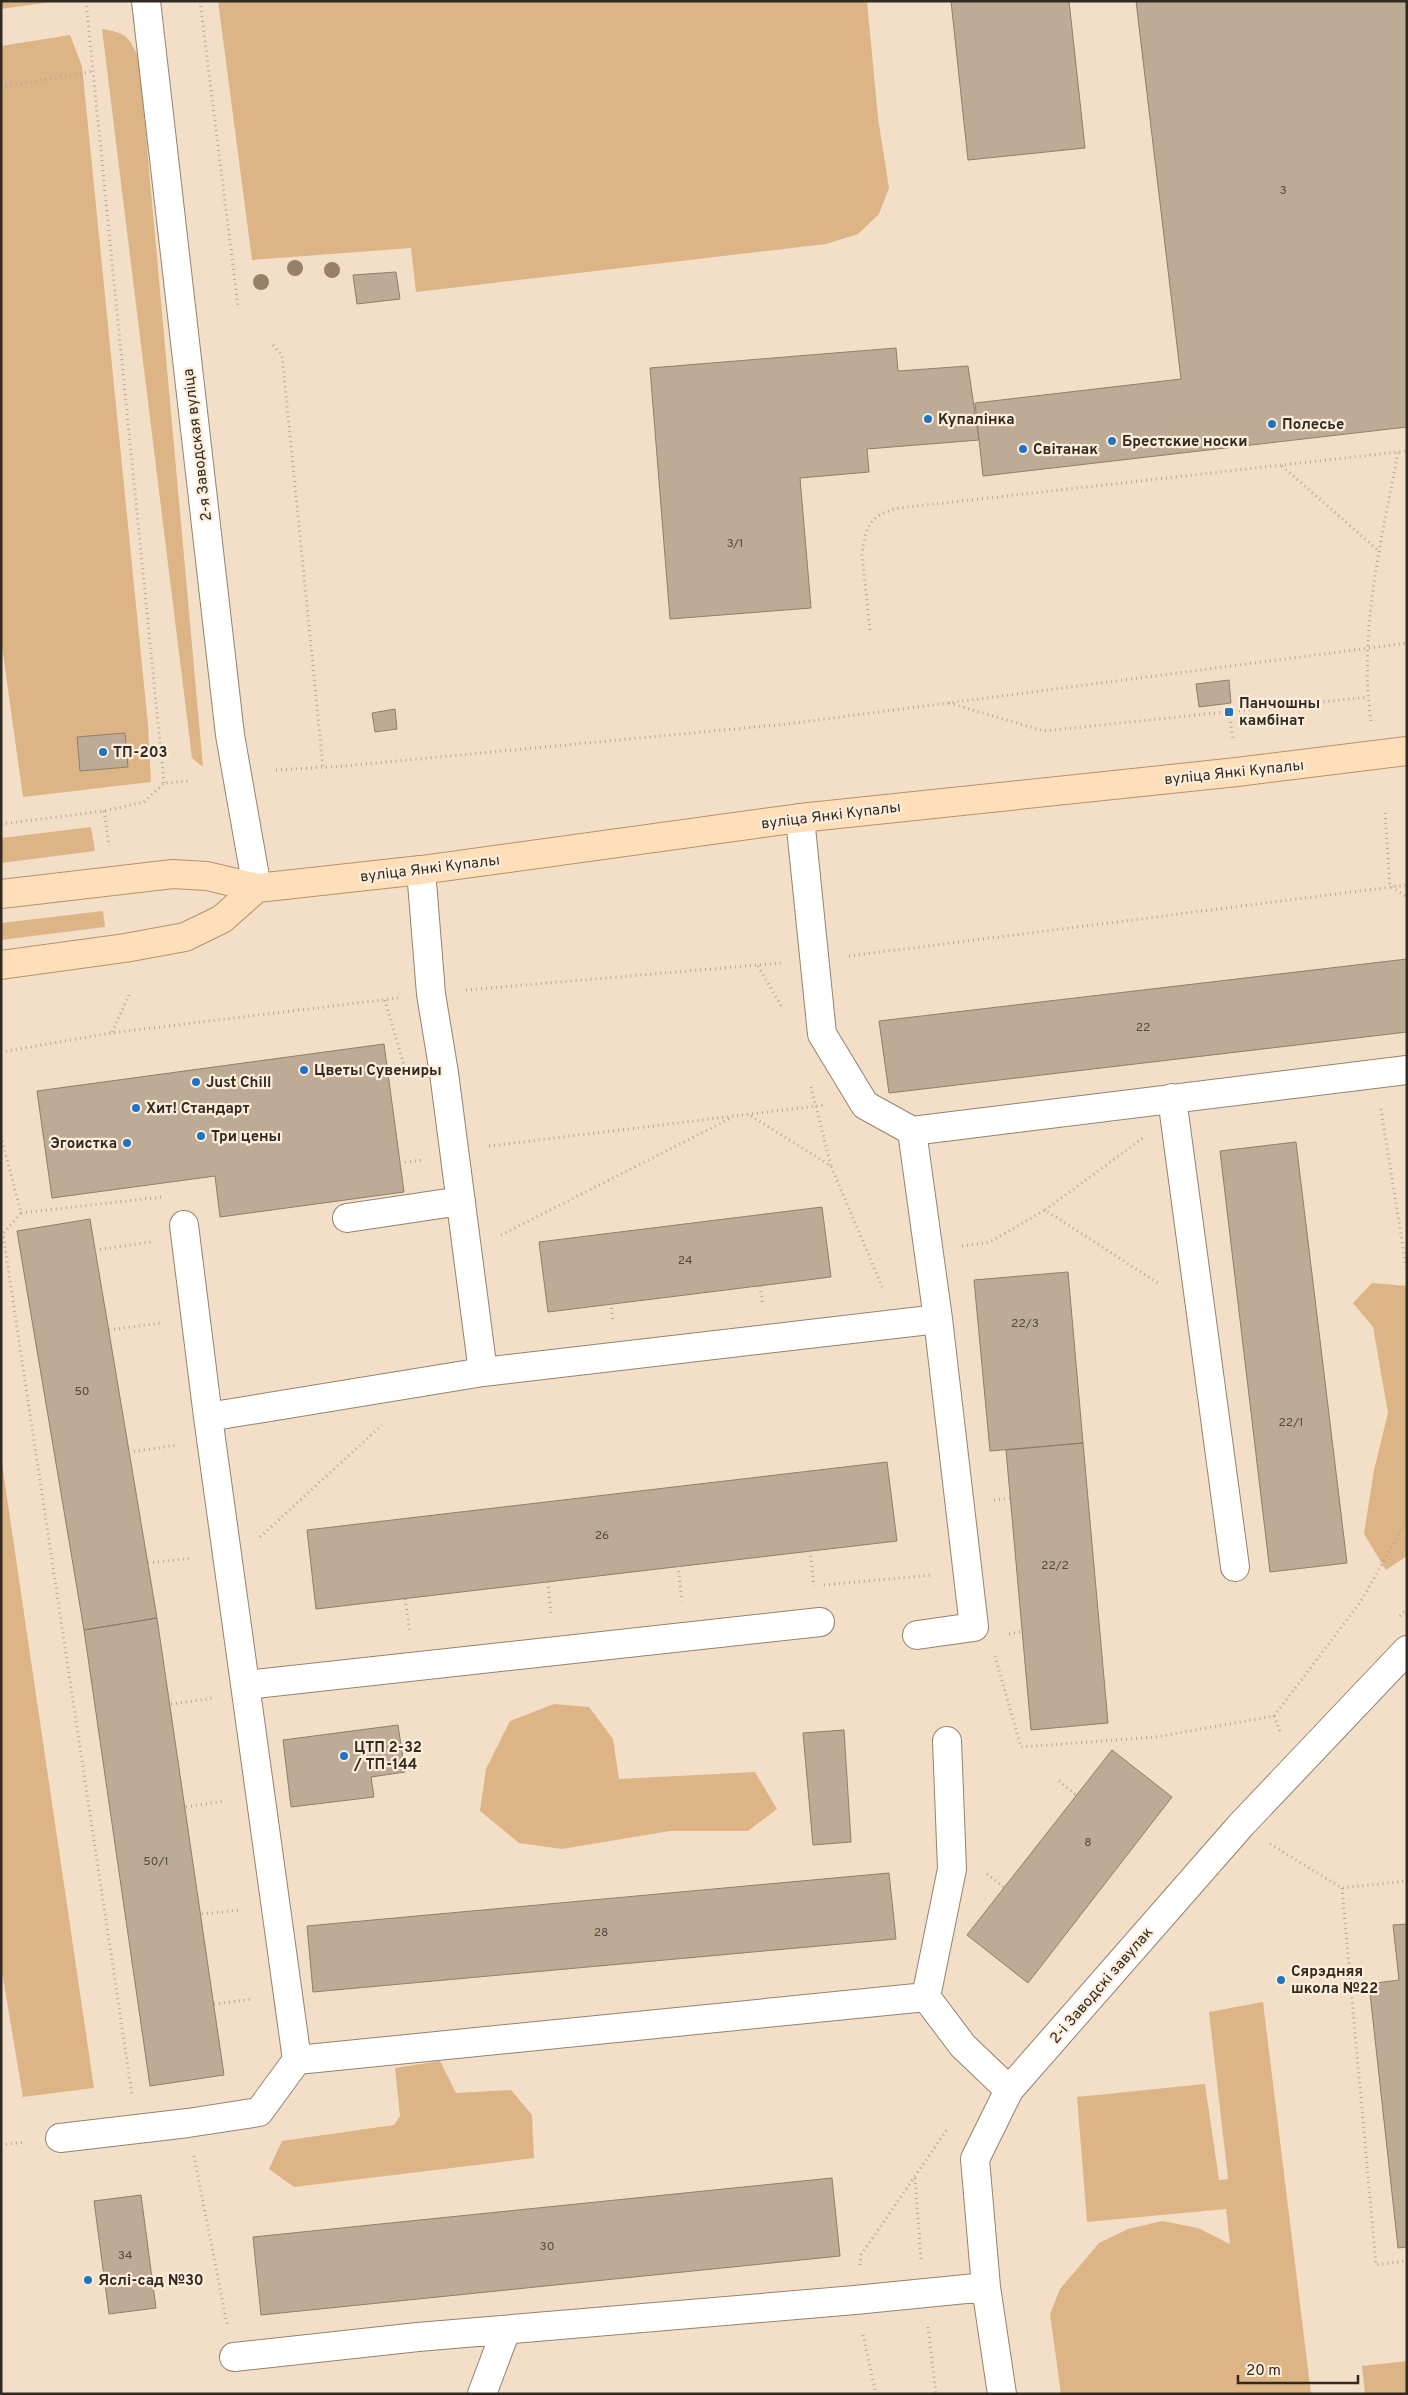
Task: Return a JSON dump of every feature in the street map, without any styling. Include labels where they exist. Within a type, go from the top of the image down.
[{"type":"main road","name":"вуліца Янкі Купалы","points":[[1,894],[173,874],[207,876],[257,888],[420,870],[800,818],[1237,772],[1407,751]]},
{"type":"main road","points":[[1,965],[125,948],[185,937],[222,919],[257,888]]},
{"type":"street","name":"2-я Заводская вуліца","points":[[146,1],[230,735],[257,888]]},
{"type":"street","points":[[800,818],[822,1034],[865,1104],[912,1131],[1173,1107],[1407,1070]]},
{"type":"street","points":[[420,870],[431,994],[444,1073],[483,1372]]},
{"type":"street","points":[[1173,1107],[1234,1567]]},
{"type":"street","points":[[912,1131],[938,1320],[974,1628],[917,1635]]},
{"type":"street","points":[[347,1218],[461,1201]]},
{"type":"street","points":[[60,2138],[188,2123],[259,2112],[297,2060],[208,1417],[184,1225]]},
{"type":"street","points":[[208,1417],[483,1372],[938,1320]]},
{"type":"street","points":[[246,1685],[820,1622]]},
{"type":"street","name":"2-і Заводскі завулак","points":[[1002,2394],[986,2287],[975,2159],[1009,2090],[1241,1825],[1407,1650]]},
{"type":"street","points":[[947,1741],[952,1869],[926,1997],[963,2046],[1009,2090]]},
{"type":"street","points":[[297,2060],[926,1997]]},
{"type":"street","points":[[234,2357],[418,2337],[986,2287]]},
{"type":"street","points":[[482,2394],[506,2330]]},
{"type":"path","points":[[86,1],[164,784]]},
{"type":"path","points":[[200,1],[238,306]]},
{"type":"path","points":[[1,87],[94,71]]},
{"type":"path","points":[[273,345],[282,355],[323,767]]},
{"type":"path","points":[[870,630],[862,549],[867,528],[873,518],[884,512],[899,508],[1407,451]]},
{"type":"path","points":[[1372,726],[1368,697],[1367,648],[1380,552],[1398,452]]},
{"type":"path","points":[[1281,466],[1380,552]]},
{"type":"path","points":[[276,770],[787,724],[1407,643]]},
{"type":"path","points":[[947,703],[1044,731],[1368,697]]},
{"type":"path","points":[[1,824],[104,810],[144,802],[164,784],[190,781]]},
{"type":"path","points":[[104,810],[110,849]]},
{"type":"path","points":[[1385,813],[1390,886]]},
{"type":"path","points":[[1,1052],[111,1033],[431,994],[758,966],[1407,885]]},
{"type":"path","points":[[1390,886],[1407,897]]},
{"type":"path","points":[[111,1033],[130,993]]},
{"type":"path","points":[[1376,1074],[1407,1272]]},
{"type":"path","points":[[485,1147],[862,1100]]},
{"type":"path","points":[[953,1247],[990,1242],[1045,1210],[1173,1107]]},
{"type":"path","points":[[750,1115],[831,1166],[886,1297]]},
{"type":"path","points":[[496,1238],[733,1117]]},
{"type":"path","points":[[1,1136],[21,1213]]},
{"type":"path","points":[[136,2128],[3,1234],[21,1213],[173,1196],[184,1225]]},
{"type":"path","points":[[1045,1210],[1200,1310]]},
{"type":"path","points":[[95,1250],[156,1242]]},
{"type":"path","points":[[760,1286],[764,1311]]},
{"type":"path","points":[[611,1303],[614,1329]]},
{"type":"path","points":[[109,1330],[166,1322]]},
{"type":"path","points":[[254,1543],[385,1422]]},
{"type":"path","points":[[129,1452],[183,1444]]},
{"type":"path","points":[[995,1660],[1021,1747],[1156,1737],[1274,1716],[1361,1601],[1407,1520]]},
{"type":"path","points":[[810,1551],[814,1586]]},
{"type":"path","points":[[148,1563],[199,1557]]},
{"type":"path","points":[[678,1566],[682,1601]]},
{"type":"path","points":[[548,1582],[551,1616]]},
{"type":"path","points":[[405,1599],[410,1632]]},
{"type":"path","points":[[171,1704],[218,1697]]},
{"type":"path","points":[[1274,1716],[1281,1734]]},
{"type":"path","points":[[1059,1781],[1076,1796]]},
{"type":"path","points":[[186,1807],[232,1800]]},
{"type":"path","points":[[1269,1843],[1342,1888],[1407,1880]]},
{"type":"path","points":[[987,1874],[1004,1887]]},
{"type":"path","points":[[1342,1888],[1376,2265],[1407,2261]]},
{"type":"path","points":[[202,1914],[247,1909]]},
{"type":"path","points":[[214,2004],[259,1998]]},
{"type":"path","points":[[188,2123],[234,2357]]},
{"type":"path","points":[[876,2394],[855,2300],[861,2255],[948,2128]]},
{"type":"shaded area","points":[[1,1],[58,1],[1,9]]},
{"type":"shaded area","points":[[218,1],[867,1],[878,118],[889,188],[879,214],[858,234],[826,244],[416,292],[411,248],[252,260]]},
{"type":"shaded area","points":[[102,29],[117,32],[126,37],[139,58],[203,767],[192,758]]},
{"type":"shaded area","points":[[70,35],[82,66],[148,725],[151,782],[23,797],[1,639],[1,46]]},
{"type":"shaded area","points":[[91,827],[95,851],[1,863],[1,838]]},
{"type":"shaded area","points":[[103,911],[105,927],[1,940],[1,923]]},
{"type":"shaded area","points":[[1372,1283],[1407,1286],[1407,1556],[1386,1570],[1364,1534],[1374,1470],[1388,1413],[1373,1327],[1353,1303]]},
{"type":"shaded area","points":[[1,1457],[94,2088],[23,2097],[1,1966]]},
{"type":"shaded area","points":[[554,1704],[589,1707],[613,1739],[619,1779],[755,1772],[777,1809],[748,1831],[670,1831],[562,1849],[519,1843],[480,1811],[486,1769],[510,1721]]},
{"type":"shaded area","points":[[1263,2002],[1311,2394],[1061,2394],[1050,2314],[1060,2289],[1099,2243],[1128,2229],[1162,2221],[1198,2228],[1230,2244],[1226,2209],[1087,2222],[1077,2097],[1205,2084],[1219,2180],[1228,2179],[1209,2012]]},
{"type":"shaded area","points":[[440,2061],[456,2093],[511,2090],[532,2115],[534,2158],[294,2187],[269,2169],[282,2141],[394,2125],[400,2116],[395,2068]]},
{"type":"shaded area","points":[[1407,2361],[1407,2394],[1365,2394],[1362,2366]]},
{"type":"building","points":[[951,1],[1069,1],[1085,148],[968,160]]},
{"type":"building","points":[[1136,1],[1407,1],[1407,427],[983,476],[975,403],[1181,379]]},
{"type":"building","points":[[396,272],[400,299],[357,304],[353,275]]},
{"type":"building","points":[[896,348],[898,371],[968,366],[979,440],[867,449],[869,472],[800,478],[811,608],[670,619],[650,368]]},
{"type":"building","points":[[1229,680],[1231,703],[1199,707],[1196,684]]},
{"type":"building","points":[[395,709],[397,729],[375,732],[372,713]]},
{"type":"building","name":"ТП-203","points":[[125,733],[128,767],[80,771],[77,737]]},
{"type":"building","points":[[1407,959],[1407,1032],[889,1093],[879,1021]]},
{"type":"building","points":[[384,1044],[404,1192],[220,1217],[215,1176],[52,1198],[37,1091]]},
{"type":"building","points":[[1296,1142],[1347,1563],[1270,1572],[1220,1151]]},
{"type":"building","points":[[822,1207],[831,1277],[548,1312],[539,1242]]},
{"type":"building","points":[[90,1219],[157,1618],[84,1630],[17,1231]]},
{"type":"building","points":[[1068,1272],[1083,1443],[990,1451],[974,1280]]},
{"type":"building","points":[[1083,1443],[1108,1723],[1031,1730],[1006,1450]]},
{"type":"building","points":[[887,1462],[897,1541],[316,1609],[307,1530]]},
{"type":"building","points":[[157,1618],[224,2075],[150,2086],[84,1630]]},
{"type":"building","name":"ЦТП 2-32 / ТП-144","points":[[398,1725],[405,1772],[371,1777],[374,1797],[291,1807],[283,1740]]},
{"type":"building","points":[[844,1730],[851,1842],[813,1845],[803,1733]]},
{"type":"building","points":[[1112,1750],[1172,1797],[1028,1983],[967,1935]]},
{"type":"building","points":[[889,1873],[896,1939],[313,1992],[307,1926]]},
{"type":"building","points":[[1407,1924],[1407,2247],[1398,2248],[1369,1984],[1399,1980],[1393,1925]]},
{"type":"building","points":[[832,2178],[840,2256],[261,2315],[253,2237]]},
{"type":"building","points":[[141,2195],[156,2308],[109,2314],[94,2201]]},
{"type":"place","name":"Купалінка","points":[[928,419]]},
{"type":"place","name":"Полесье","points":[[1272,424]]},
{"type":"place","name":"Брестские носки","points":[[1112,441]]},
{"type":"place","name":"Світанак","points":[[1023,449]]},
{"type":"place","name":"Панчошны камбінат","points":[[1229,712]]},
{"type":"place","name":"ТП-203","points":[[103,752]]},
{"type":"place","name":"Цветы Сувениры","points":[[304,1070]]},
{"type":"place","name":"Just Chill","points":[[196,1082]]},
{"type":"place","name":"Хит! Стандарт","points":[[136,1108]]},
{"type":"place","name":"Три цены","points":[[201,1136]]},
{"type":"place","name":"Эгоистка","points":[[127,1143]]},
{"type":"place","name":"ЦТП 2-32 / ТП-144","points":[[344,1756]]},
{"type":"place","name":"Сярэдняя школа №22","points":[[1281,1980]]},
{"type":"place","name":"Яслі-сад №30","points":[[88,2280]]}]
